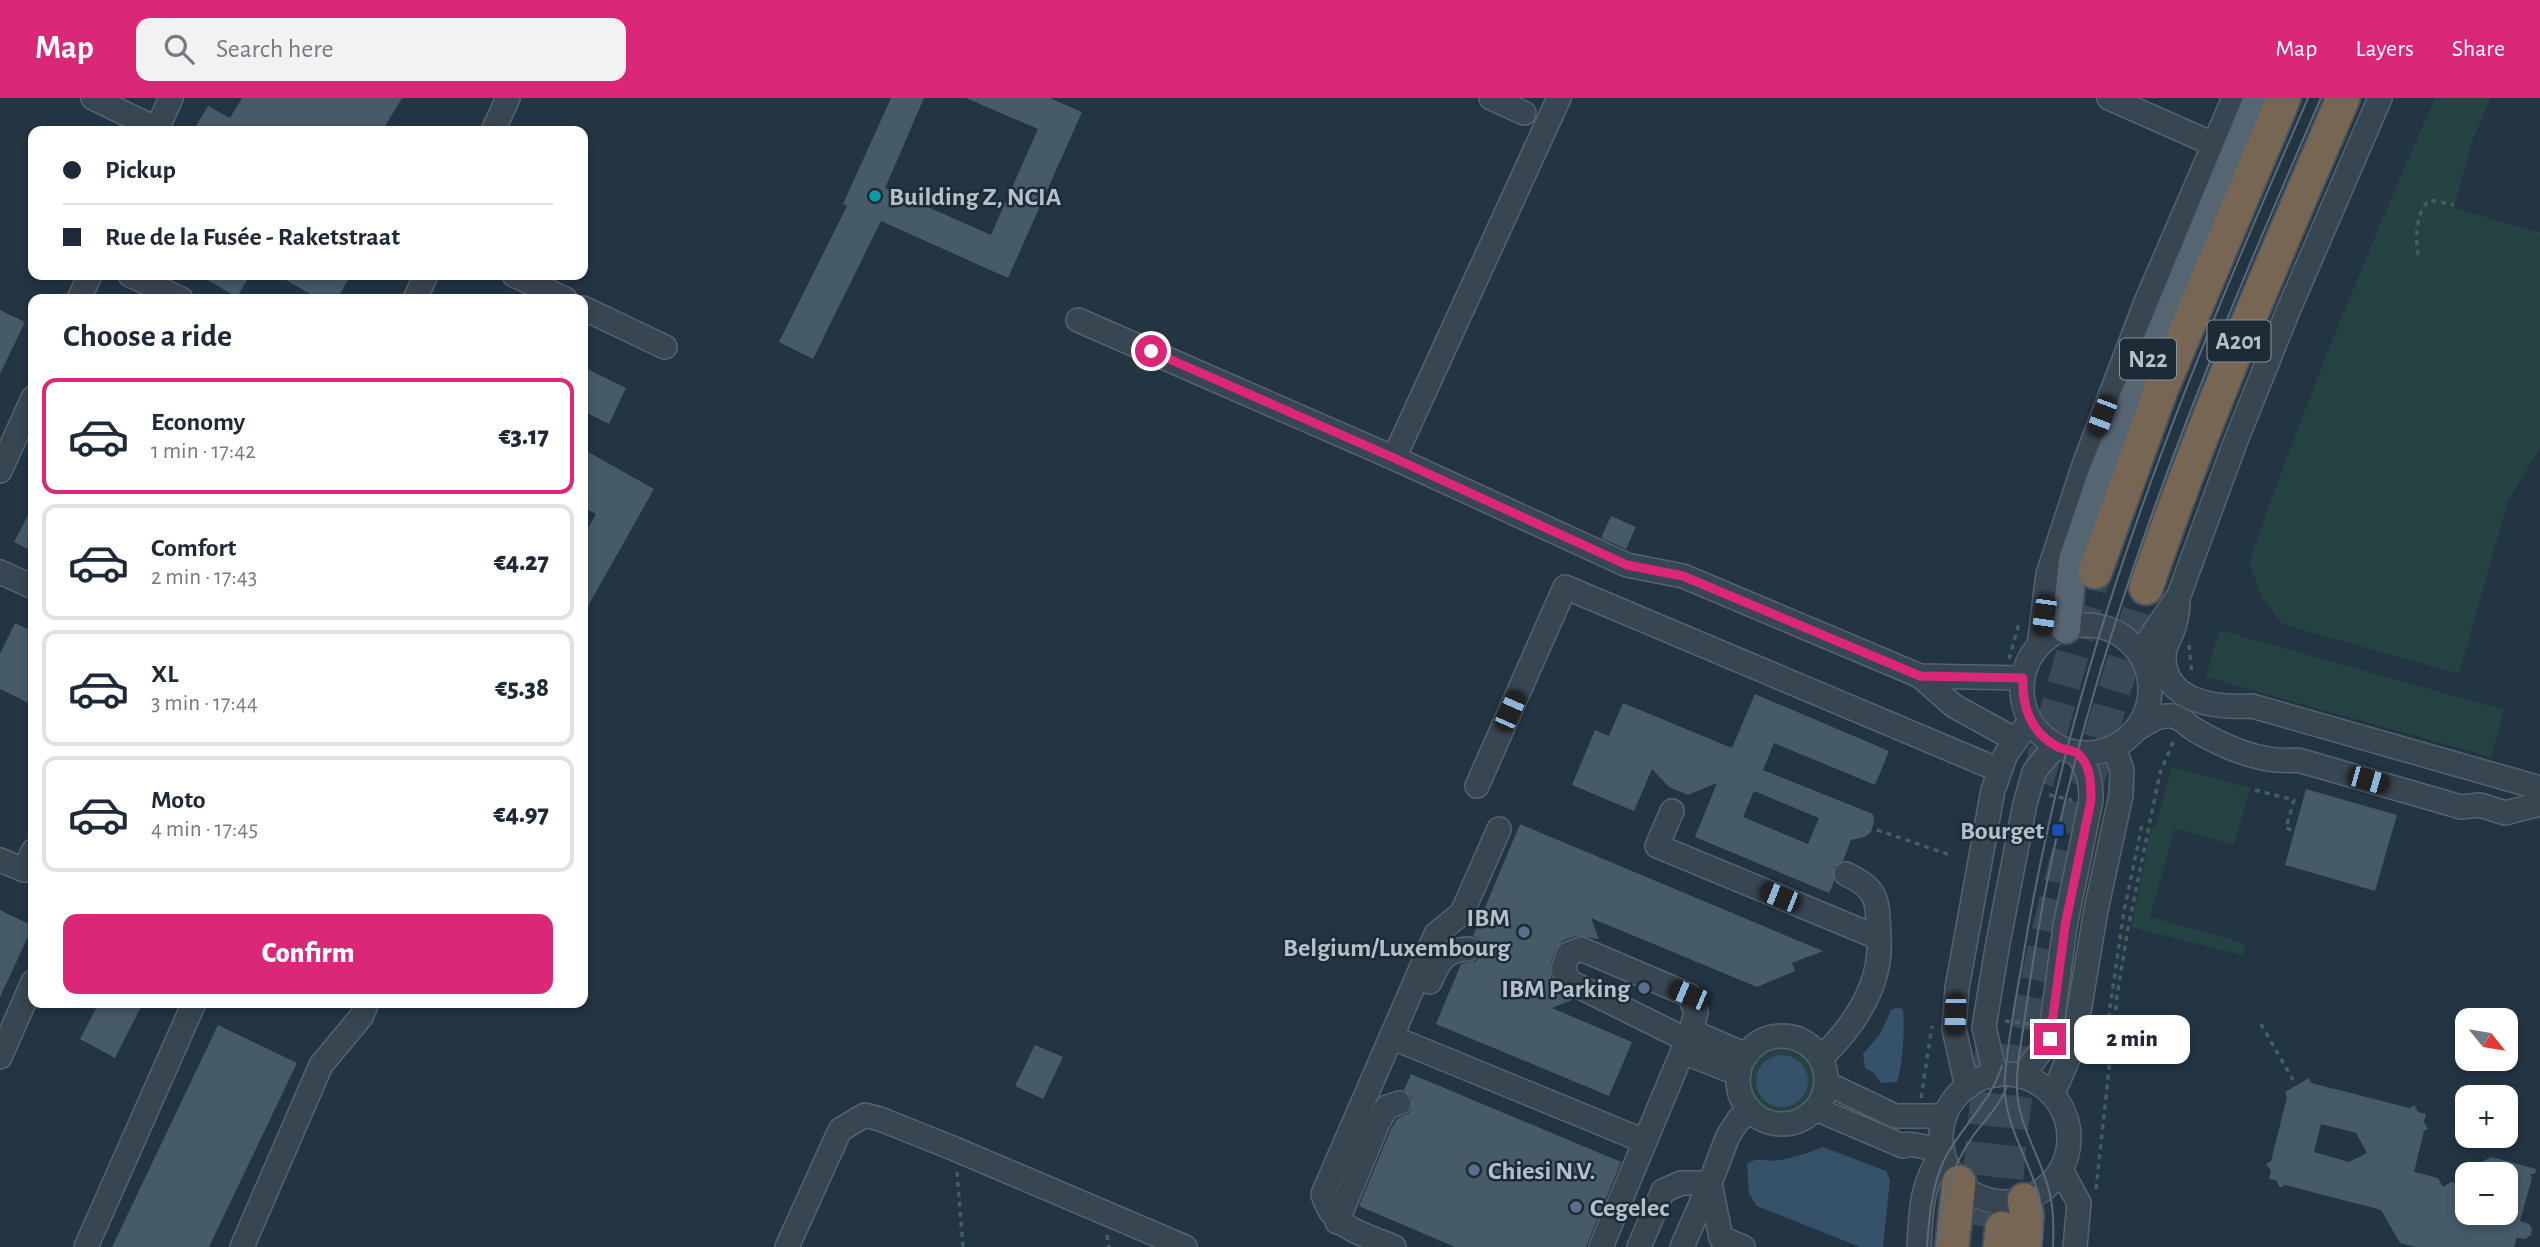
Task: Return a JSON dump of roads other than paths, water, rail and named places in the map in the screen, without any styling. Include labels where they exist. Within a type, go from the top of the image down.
[{"type":"highway","name":"A201","points":[[2095,572],[2161,390],[2284,98]]},
{"type":"highway","name":"A201","points":[[2146,587],[2176,501],[2235,351],[2343,98]]},
{"type":"highway","points":[[1959,1182],[1987,1240],[2026,1216],[2024,1199]]},
{"type":"main road","name":"N22","points":[[2066,629],[2073,560],[2102,475],[2258,98]]},
{"type":"street","points":[[93,98],[149,126]]},
{"type":"street","points":[[159,126],[171,98]]},
{"type":"street","points":[[494,126],[508,98]]},
{"type":"street","points":[[1491,98],[1524,113]]},
{"type":"street","points":[[1394,458],[1559,98]]},
{"type":"street","points":[[2109,98],[2213,144]]},
{"type":"street","points":[[2039,645],[2048,574],[2057,540],[2146,302],[2234,98]]},
{"type":"street","points":[[2380,98],[2244,419],[2179,595],[2175,624],[2164,655],[2170,679],[2192,700],[2220,707],[2252,706],[2540,788]]},
{"type":"street","points":[[141,280],[170,294]]},
{"type":"street","points":[[525,280],[554,294]]},
{"type":"street","points":[[588,309],[665,347]]},
{"type":"street","points":[[1078,320],[1394,458],[1627,565],[1683,576],[1920,676],[1954,706],[2055,746],[2077,753],[2094,753],[2114,747],[2156,718],[2170,716],[2180,719],[2223,746],[2281,762],[2298,760],[2461,807],[2480,806],[2505,813],[2540,804]]},
{"type":"street","points":[[0,471],[28,409]]},
{"type":"street","points":[[1,576],[28,585]]},
{"type":"street","points":[[1477,786],[1565,586],[1999,770]]},
{"type":"street","points":[[2140,653],[2179,595]]},
{"type":"street","points":[[1967,1087],[1954,1029],[1956,988],[1993,790],[1999,770],[2024,732],[2023,678],[2029,660],[2039,645],[2066,629],[2082,625],[2115,631],[2129,641],[2140,653],[2151,684],[2150,700],[2137,729]]},
{"type":"street","points":[[1920,676],[2023,678]]},
{"type":"street","points":[[2053,1094],[2083,1028],[2098,898],[2121,795],[2139,747],[2147,739],[2166,729],[2178,727],[2201,745],[2212,748],[2223,746]]},
{"type":"street","points":[[1996,1074],[1985,1035],[1984,1018],[2029,790],[2034,772],[2055,746]]},
{"type":"street","points":[[2114,747],[2122,770],[2121,795]]},
{"type":"street","points":[[2022,1076],[2044,1049],[2053,1027],[2065,926],[2090,804],[2091,782],[2087,767],[2077,753]]},
{"type":"street","points":[[1672,811],[1657,846],[1878,938]]},
{"type":"street","points":[[1398,1040],[1436,934],[1462,913],[1499,829]]},
{"type":"street","points":[[0,860],[28,865]]},
{"type":"street","points":[[1821,1058],[1845,1033],[1868,996],[1878,963],[1877,907],[1873,892],[1864,882],[1846,874]]},
{"type":"street","points":[[1394,1247],[1337,1222],[1327,1208],[1323,1194],[1440,958],[1453,949],[1468,949]]},
{"type":"street","points":[[1601,1247],[1687,1041],[1696,1012],[1689,995],[1581,949],[1568,954],[1563,970],[1570,982],[1687,1041],[1742,1065]]},
{"type":"street","points":[[0,1057],[28,993]]},
{"type":"street","points":[[86,1247],[192,1008]]},
{"type":"street","points":[[242,1247],[321,1065],[361,1017],[365,1008]]},
{"type":"street","points":[[1780,1036],[1793,1037],[1805,1043],[1821,1058],[1826,1083],[1816,1109],[1805,1118],[1792,1124],[1778,1125],[1764,1121],[1752,1113],[1742,1098],[1742,1065],[1755,1046],[1780,1036]]},
{"type":"street","points":[[1398,1040],[1644,1142]]},
{"type":"street","points":[[1996,1074],[2022,1076],[2053,1094],[2064,1111],[2068,1127],[2068,1149],[2061,1170],[2051,1183],[2024,1199],[2004,1202],[1984,1199],[1959,1182],[1944,1160],[1942,1151],[1944,1116],[1956,1097],[1967,1087],[1996,1074]]},
{"type":"street","points":[[1826,1083],[1895,1116],[1944,1116]]},
{"type":"street","points":[[1337,1222],[1378,1123],[1387,1107],[1399,1103]]},
{"type":"street","points":[[1816,1109],[1903,1146],[1916,1159],[1925,1186]]},
{"type":"street","points":[[1682,1247],[1728,1136],[1739,1119],[1752,1113]]},
{"type":"street","points":[[787,1247],[840,1130],[865,1115],[956,1149],[1185,1247]]},
{"type":"street","points":[[1903,1146],[1909,1144],[1942,1151]]},
{"type":"street","points":[[1919,1247],[1925,1186],[1929,1171],[1942,1151]]},
{"type":"street","points":[[2061,1170],[2079,1203],[2075,1247]]},
{"type":"street","points":[[1639,1247],[1663,1191],[1681,1183],[1710,1183]]},
{"type":"street","points":[[1710,1183],[1721,1238],[1743,1247]]},
{"type":"water","points":[[1898,1007],[1903,1010],[1904,1027],[1899,1075],[1897,1082],[1881,1083],[1874,1073],[1865,1068],[1863,1054],[1880,1034],[1891,1010]]},
{"type":"water","points":[[1782,1055],[1792,1057],[1800,1063],[1806,1071],[1806,1091],[1800,1099],[1792,1105],[1782,1107],[1772,1105],[1764,1099],[1758,1091],[1756,1081],[1758,1071],[1764,1063],[1772,1057]]},
{"type":"water","points":[[1823,1147],[1886,1171],[1890,1180],[1883,1247],[1860,1247],[1757,1206],[1749,1194],[1747,1164],[1756,1160],[1786,1159]]},
{"type":"tunnel","points":[[2037,782],[2095,572]]},
{"type":"tunnel","points":[[2002,1228],[2011,1132],[2030,1013],[2074,829],[2146,588]]},
{"type":"tunnel","points":[[1974,1225],[1993,1038]]},
{"type":"tram line","points":[[2041,1247],[2042,1220],[2038,1193],[2007,1108],[2005,1077],[2012,1017],[2044,844],[2102,625],[2138,519],[2218,308],[2308,98]]},
{"type":"tram line","points":[[2053,1247],[2050,1194],[2021,1114],[2017,1081],[2039,924],[2068,789],[2127,587],[2162,488],[2238,292],[2321,98]]},
{"type":"tram line","points":[[1927,1247],[1932,1201],[1945,1158],[1991,1091],[2002,1066]]},
{"type":"tram line","points":[[1938,1247],[1941,1217],[1952,1175],[1973,1136],[1996,1106],[2007,1086]]},
{"type":"place","name":"Building Z, NCIA","points":[[875,196]]},
{"type":"place","name":"Bourget","points":[[2058,830]]},
{"type":"place","name":"IBM Belgium/Luxembourg","points":[[1524,932]]},
{"type":"place","name":"IBM Parking","points":[[1644,988]]},
{"type":"place","name":"Chiesi N.V.","points":[[1474,1170]]},
{"type":"place","name":"Cegelec","points":[[1576,1207]]}]
